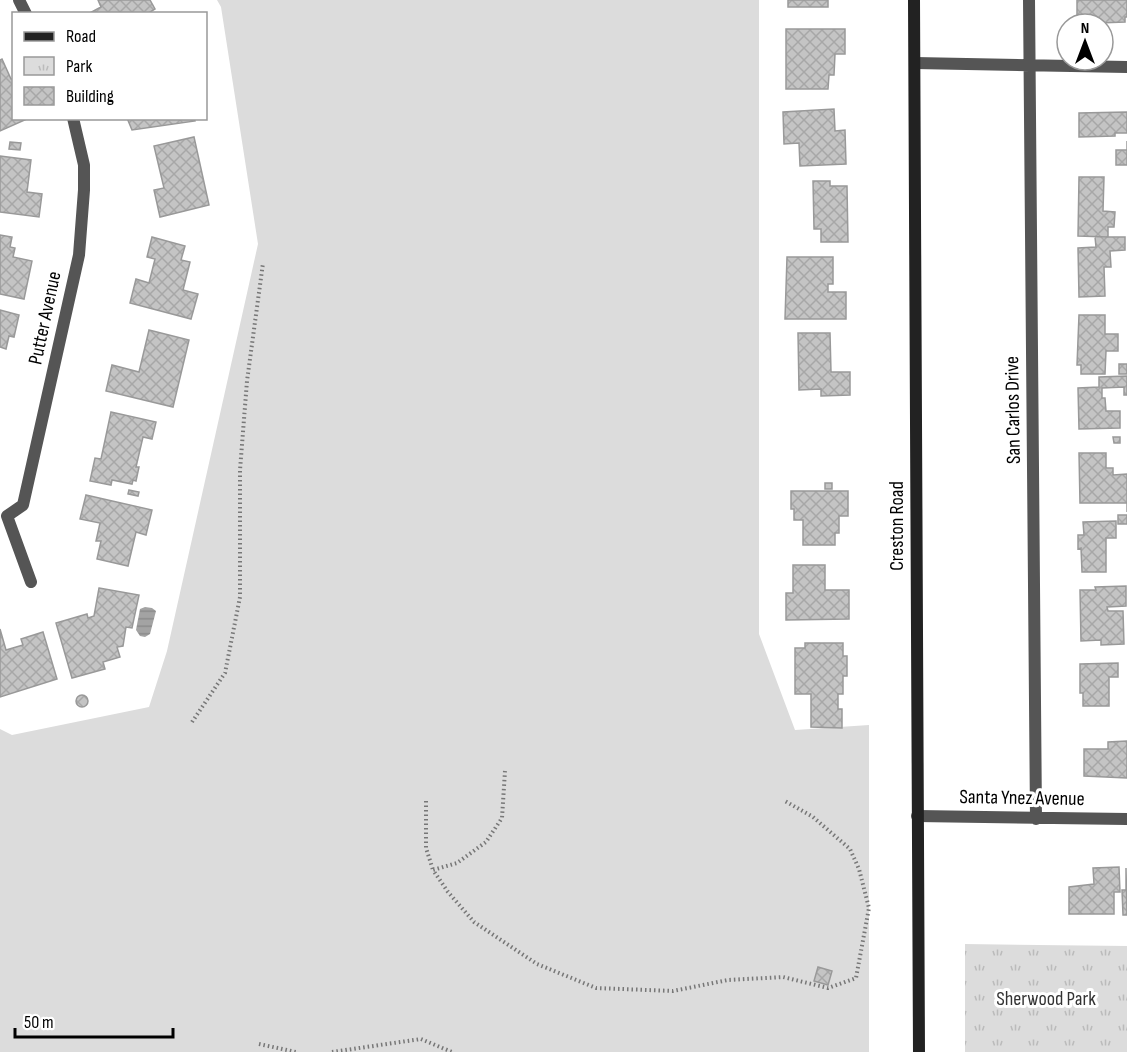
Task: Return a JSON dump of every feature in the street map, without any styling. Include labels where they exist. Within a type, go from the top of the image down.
[{"type":"main road","name":"Creston Road","points":[[914,0],[919,1052]]},
{"type":"street","name":"San Carlos Drive","points":[[1029,0],[1036,819]]},
{"type":"street","points":[[915,63],[1127,67]]},
{"type":"street","name":"Putter Avenue","points":[[3,517],[24,505],[79,255],[84,165],[73,120]]},
{"type":"street","points":[[3,517],[31,582]]},
{"type":"street","name":"Santa Ynez Avenue","points":[[917,816],[1127,819]]},
{"type":"path","points":[[192,722],[225,673],[240,597],[240,470],[247,381],[263,263]]},
{"type":"path","points":[[433,870],[457,863],[486,842],[502,818],[505,771]]},
{"type":"path","points":[[426,801],[426,848],[433,870],[448,892],[474,922],[537,964],[597,988],[673,991],[728,980],[783,977],[828,988],[856,978],[869,908],[859,869],[850,849],[813,817],[785,801]]},
{"type":"path","points":[[332,1052],[422,1040],[452,1052]]},
{"type":"path","points":[[259,1044],[296,1052]]},
{"type":"green space","points":[[217,0],[759,0],[759,634],[795,730],[869,725],[869,1052],[0,1052],[0,729],[12,735],[149,707],[167,651],[258,244],[221,7]]},
{"type":"green space","name":"Sherwood Park","points":[[965,944],[1127,946],[1127,1052],[965,1052]]},
{"type":"shaded area","points":[[145,607],[156,611],[150,634],[145,637],[140,636],[136,630],[140,609]]},
{"type":"building","points":[[98,0],[150,0],[155,9],[150,12],[92,12],[101,7]]},
{"type":"building","points":[[788,0],[828,0],[828,7],[788,7]]},
{"type":"building","points":[[1077,0],[1127,0],[1125,22],[1115,22],[1115,12],[1077,12]]},
{"type":"building","points":[[786,29],[845,29],[845,54],[835,54],[834,75],[829,75],[828,89],[786,89]]},
{"type":"building","points":[[2,59],[12,79],[12,120],[25,120],[0,131],[0,60]]},
{"type":"building","points":[[834,109],[835,131],[845,130],[846,164],[800,166],[799,143],[784,144],[783,112]]},
{"type":"building","points":[[1127,112],[1127,133],[1115,133],[1115,136],[1079,137],[1079,113]]},
{"type":"building","points":[[128,120],[195,121],[132,130]]},
{"type":"building","points":[[194,137],[209,205],[160,217],[154,190],[164,188],[154,146]]},
{"type":"building","points":[[10,142],[21,143],[20,150],[9,149]]},
{"type":"building","points":[[1116,150],[1127,150],[1127,165],[1116,165]]},
{"type":"building","points":[[0,156],[31,160],[27,192],[42,194],[39,217],[0,212]]},
{"type":"building","points":[[1079,177],[1104,177],[1103,211],[1115,212],[1114,227],[1108,227],[1108,237],[1078,236]]},
{"type":"building","points":[[813,181],[830,181],[830,186],[847,186],[848,242],[821,242],[821,229],[814,229]]},
{"type":"building","points":[[0,235],[12,237],[10,247],[15,248],[13,257],[32,261],[24,299],[0,294]]},
{"type":"building","points":[[152,237],[185,246],[181,260],[190,262],[183,290],[198,294],[191,319],[130,303],[136,279],[149,283],[155,259],[147,257]]},
{"type":"building","points":[[1095,237],[1125,237],[1125,250],[1110,251],[1111,267],[1104,267],[1105,296],[1079,297],[1078,248],[1096,247]]},
{"type":"building","points":[[787,257],[833,257],[833,284],[828,284],[828,292],[846,292],[846,319],[785,319]]},
{"type":"building","points":[[0,310],[19,315],[14,337],[9,336],[6,349],[0,347]]},
{"type":"building","points":[[1079,315],[1105,315],[1105,334],[1118,334],[1118,351],[1106,351],[1105,374],[1081,374],[1081,365],[1077,365]]},
{"type":"building","points":[[149,330],[189,340],[173,407],[106,391],[112,365],[139,372]]},
{"type":"building","points":[[798,333],[830,333],[831,372],[850,372],[850,395],[821,396],[821,389],[799,390]]},
{"type":"building","points":[[1119,364],[1127,364],[1127,374],[1119,374]]},
{"type":"building","points":[[1127,376],[1127,395],[1124,395],[1124,387],[1102,388],[1106,411],[1120,411],[1120,428],[1079,429],[1078,388],[1099,387],[1099,377]]},
{"type":"building","points":[[111,412],[156,422],[152,439],[143,437],[136,467],[139,467],[136,481],[133,480],[132,484],[112,480],[111,485],[90,481],[95,458],[101,459]]},
{"type":"building","points":[[1113,437],[1120,437],[1120,443],[1114,443]]},
{"type":"building","points":[[1079,453],[1106,453],[1106,468],[1113,468],[1113,475],[1127,474],[1127,503],[1080,503]]},
{"type":"building","points":[[825,483],[832,483],[832,489],[825,489]]},
{"type":"building","points":[[129,490],[139,492],[138,496],[128,494]]},
{"type":"building","points":[[791,491],[848,491],[848,516],[839,516],[839,533],[835,533],[835,545],[803,545],[803,520],[794,520],[794,509],[791,509]]},
{"type":"building","points":[[86,495],[152,510],[146,535],[136,532],[128,566],[97,559],[101,541],[96,541],[100,523],[80,519]]},
{"type":"building","points":[[1118,515],[1127,515],[1127,524],[1118,524]]},
{"type":"building","points":[[1116,521],[1116,538],[1106,538],[1106,572],[1082,572],[1078,535],[1084,535],[1083,522]]},
{"type":"building","points":[[793,565],[825,565],[825,590],[849,590],[849,619],[786,620],[786,593],[793,593]]},
{"type":"building","points":[[1126,586],[1126,606],[1107,607],[1108,611],[1123,611],[1124,644],[1101,645],[1101,640],[1081,641],[1080,590]]},
{"type":"building","points":[[99,588],[139,595],[132,628],[126,627],[123,646],[117,647],[120,657],[103,662],[105,669],[72,678],[56,623],[87,614],[88,618],[94,616]]},
{"type":"building","points":[[0,629],[6,650],[23,645],[21,639],[43,632],[57,679],[0,697]]},
{"type":"building","points":[[805,643],[843,643],[843,656],[847,656],[847,676],[843,676],[843,694],[838,694],[838,709],[842,709],[842,728],[811,727],[811,694],[795,694],[795,648],[805,648]]},
{"type":"building","points":[[1118,663],[1118,677],[1109,677],[1109,706],[1083,706],[1083,693],[1080,693],[1080,664]]},
{"type":"building","points":[[84,695],[88,701],[84,707],[80,707],[76,699]]},
{"type":"building","points":[[1127,741],[1127,778],[1084,776],[1084,749],[1108,749],[1108,742]]},
{"type":"building","points":[[1119,867],[1120,892],[1114,892],[1114,914],[1069,914],[1069,887],[1094,884],[1093,868]]},
{"type":"building","points":[[1126,868],[1127,915],[1123,915],[1122,890],[1126,890]]},
{"type":"building","points":[[818,967],[832,971],[828,985],[814,981]]}]
